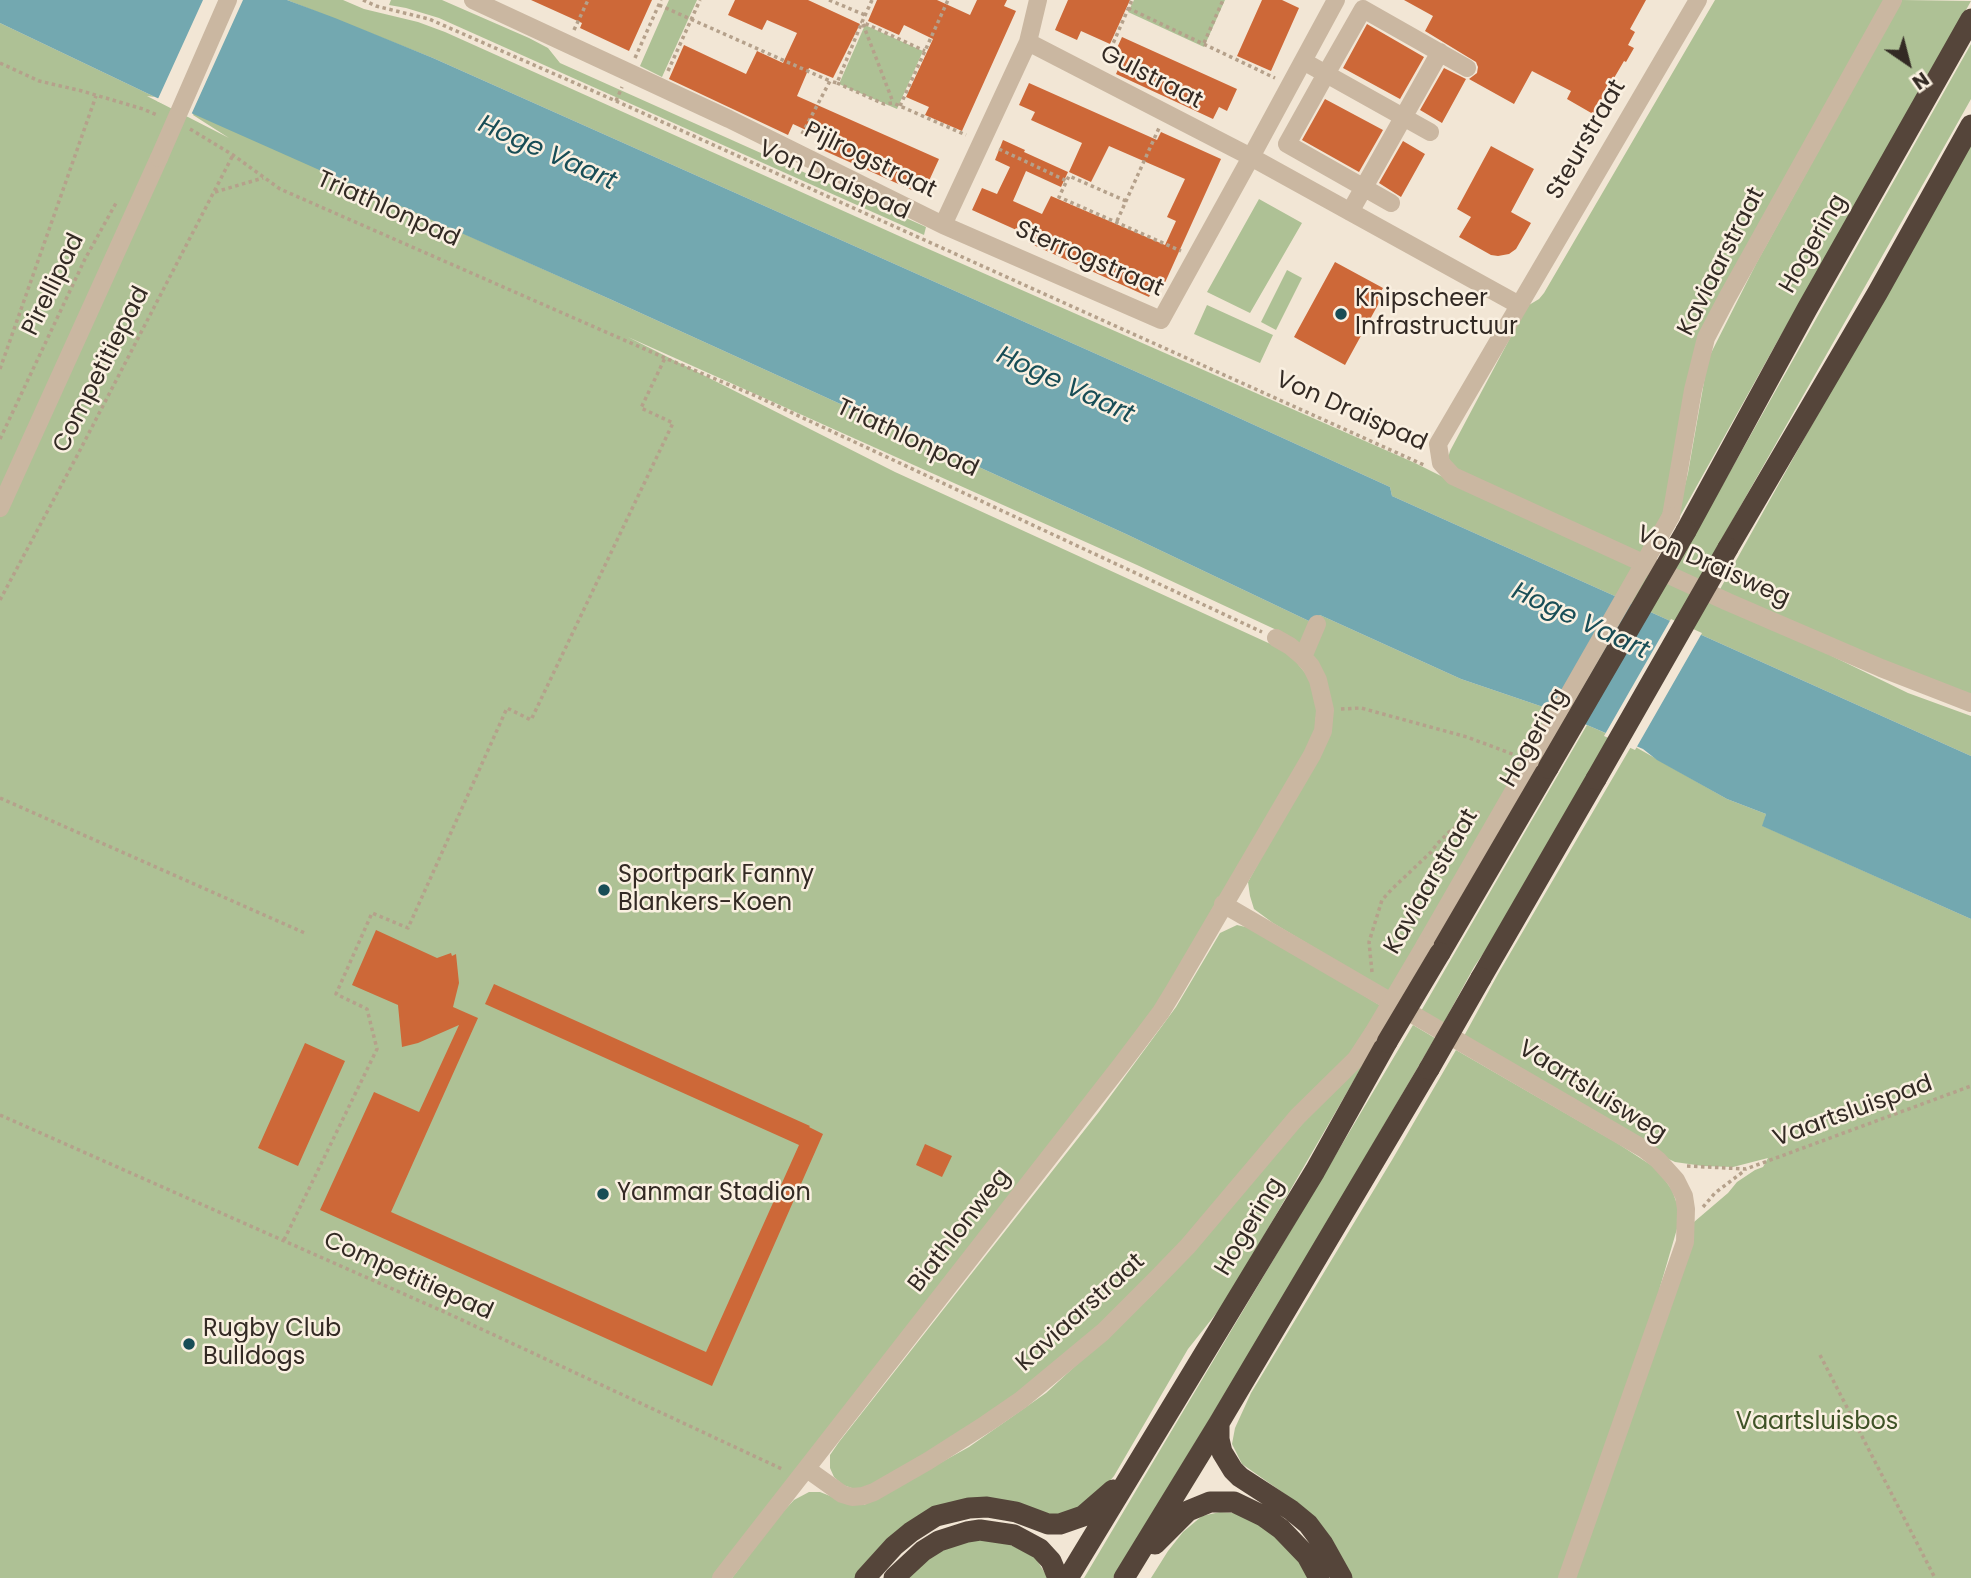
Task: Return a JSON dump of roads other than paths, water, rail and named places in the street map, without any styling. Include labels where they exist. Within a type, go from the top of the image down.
[{"type":"highway","name":"Hogering","points":[[1068,1578],[1315,1171],[1380,1037],[1807,309],[1971,19]]},
{"type":"highway","points":[[1127,1574],[1429,1069],[1878,292],[1971,125]]},
{"type":"highway","points":[[1219,1423],[1222,1452],[1233,1470],[1308,1524],[1342,1578]]},
{"type":"highway","points":[[865,1578],[894,1546],[936,1516],[961,1509],[987,1507],[1016,1512],[1048,1524],[1060,1524],[1083,1516],[1130,1475]]},
{"type":"highway","points":[[1127,1574],[1188,1511],[1210,1502],[1225,1501],[1244,1505],[1281,1529],[1307,1556],[1319,1578]]},
{"type":"highway","points":[[894,1578],[923,1551],[939,1541],[979,1530],[1014,1535],[1040,1549],[1051,1561],[1058,1578]]},
{"type":"street","points":[[0,508],[228,0]]},
{"type":"street","name":"Pijlrogstraat","points":[[473,0],[660,87],[943,225],[1028,42],[1038,0]]},
{"type":"street","points":[[1336,0],[1251,157],[1520,305]]},
{"type":"street","name":"Steurstraat","points":[[1441,463],[1438,444],[1698,0]]},
{"type":"street","name":"Kaviaarstraat","points":[[1679,524],[1692,390],[1706,338],[1893,0]]},
{"type":"street","points":[[1391,203],[1287,144],[1326,74],[1363,9],[1467,68]]},
{"type":"street","name":"Gulstraat","points":[[1028,42],[1251,157]]},
{"type":"street","points":[[1350,212],[1440,52]]},
{"type":"street","points":[[1303,61],[1430,132]]},
{"type":"street","name":"Sterrogstraat","points":[[943,225],[1161,320],[1251,157]]},
{"type":"street","name":"Von Draisweg","points":[[1441,463],[1453,476],[1728,602],[1881,668],[1971,702]]},
{"type":"street","points":[[1303,657],[1317,624]]},
{"type":"street","points":[[1223,904],[1312,755],[1323,731],[1325,710],[1321,688],[1311,666],[1290,646],[1276,638]]},
{"type":"street","name":"Vaartsluisweg","points":[[1223,904],[1644,1149],[1676,1180],[1684,1196],[1686,1209],[1685,1242],[1567,1578]]},
{"type":"street","name":"Biathlonweg","points":[[721,1578],[1149,1029],[1223,904]]},
{"type":"street","name":"Kaviaarstraat","points":[[802,1474],[842,1494],[863,1496],[952,1446],[1031,1392],[1103,1332],[1158,1278],[1297,1117],[1380,1037]]},
{"type":"water","name":"Hoge Vaart","points":[[0,0],[287,0],[335,18],[433,58],[1204,402],[1390,487],[1392,496],[1971,756],[1971,919],[1762,826],[1766,814],[1727,799],[1657,760],[1643,749],[1552,710],[1461,679],[1320,615],[1309,621],[1126,534],[612,300],[155,97],[0,23]]},
{"type":"place","name":"Knipscheer Infrastructuur","points":[[1341,314]]},
{"type":"place","name":"Sportpark Fanny Blankers-Koen","points":[[604,890]]},
{"type":"place","name":"Yanmar Stadion","points":[[603,1194]]},
{"type":"place","name":"Rugby Club Bulldogs","points":[[189,1344]]},
{"type":"park label","name":"Vaartsluisbos","points":[[1817,1423]]}]
